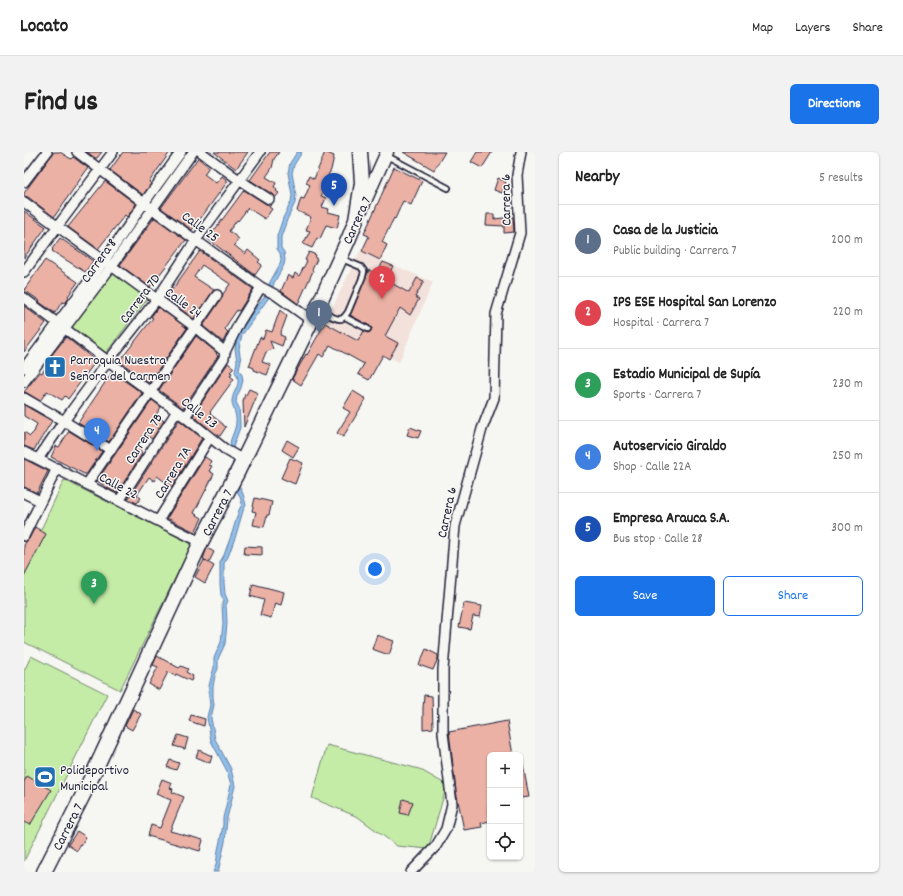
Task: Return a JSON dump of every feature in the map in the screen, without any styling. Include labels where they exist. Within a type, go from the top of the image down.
[{"type":"main road","points":[[356,220],[362,183],[360,152]]},
{"type":"main road","name":"Carrera 7","points":[[44,872],[87,787],[201,542],[231,485],[240,463],[314,314],[386,154]]},
{"type":"street","points":[[24,182],[47,152]]},
{"type":"street","name":"Calle 25","points":[[77,152],[144,203],[262,288],[314,314]]},
{"type":"street","points":[[24,272],[114,152]]},
{"type":"street","name":"Carrera 8","points":[[108,264],[144,203],[181,152]]},
{"type":"street","name":"Carrera 8","points":[[24,382],[61,326],[193,152]]},
{"type":"street","points":[[201,152],[239,180],[269,199]]},
{"type":"street","name":"Carrera 7D","points":[[38,459],[108,361],[157,299],[196,240],[260,152]]},
{"type":"street","name":"Carrera 6","points":[[412,872],[436,846],[446,829],[452,804],[443,733],[442,670],[455,526],[482,428],[494,398],[496,314],[520,233],[517,175],[521,152]]},
{"type":"street","name":"Calle 24","points":[[24,202],[195,327],[224,355]]},
{"type":"street","name":"Carrera 7B","points":[[185,417],[224,355],[239,323],[262,288]]},
{"type":"street","points":[[87,484],[217,295]]},
{"type":"street","name":"Calle 23","points":[[24,298],[185,417],[240,463]]},
{"type":"street","name":"Carrera 8","points":[[24,368],[61,326]]},
{"type":"street","points":[[24,398],[111,450]]},
{"type":"street","name":"Carrera 7B","points":[[119,501],[177,411]]},
{"type":"street","name":"Carrera 7A","points":[[158,521],[210,437]]},
{"type":"street","name":"Calle 22","points":[[24,452],[201,542]]},
{"type":"street","points":[[24,536],[26,525],[57,468]]},
{"type":"street","points":[[24,493],[40,501]]},
{"type":"lane","points":[[386,154],[448,188]]},
{"type":"lane","points":[[314,314],[336,319],[345,317],[364,271],[361,267],[340,258]]},
{"type":"lane","points":[[345,317],[368,329]]},
{"type":"shaded area","points":[[360,251],[433,282],[399,362],[325,323]]},
{"type":"green space","points":[[112,273],[148,298],[105,354],[70,326]]},
{"type":"green space","points":[[64,480],[192,544],[120,690],[24,642],[24,566]]},
{"type":"green space","name":"Polideportivo Municipal","points":[[31,656],[107,694],[24,861],[24,671]]},
{"type":"green space","points":[[327,745],[419,769],[447,785],[428,849],[397,846],[358,817],[312,798]]},
{"type":"water","points":[[297,152],[302,152],[294,165],[292,173],[296,195],[295,203],[281,237],[281,248],[284,252],[285,260],[284,265],[274,283],[270,296],[242,335],[239,349],[241,361],[239,370],[243,380],[236,402],[239,408],[240,428],[233,447],[237,457],[235,476],[246,505],[228,557],[224,563],[225,594],[228,601],[226,605],[227,623],[225,644],[218,659],[218,669],[215,675],[213,687],[214,705],[211,718],[215,739],[231,769],[235,786],[227,818],[225,842],[218,872],[213,872],[216,865],[223,818],[231,785],[227,771],[211,741],[207,717],[210,705],[209,686],[214,668],[214,658],[221,642],[223,623],[222,605],[224,601],[221,595],[220,562],[224,555],[242,504],[231,475],[233,456],[230,446],[236,425],[232,401],[238,383],[235,372],[237,361],[235,349],[238,333],[266,294],[270,282],[280,264],[281,259],[280,253],[277,249],[277,236],[283,218],[291,202],[292,195],[288,173],[290,163]]},
{"type":"building","points":[[54,152],[60,152],[71,159],[73,157],[88,168],[54,217],[28,197],[24,196],[24,193]]},
{"type":"building","points":[[87,152],[102,152],[97,158],[95,158]]},
{"type":"building","points":[[123,152],[170,152],[149,182],[151,184],[143,195],[110,170]]},
{"type":"building","points":[[214,152],[248,152],[236,169]]},
{"type":"building","points":[[270,152],[279,152],[274,159],[272,168],[266,177],[276,183],[274,187],[279,193],[275,198],[272,194],[250,180]]},
{"type":"building","points":[[325,152],[334,156],[331,170],[324,183],[327,185],[321,196],[326,198],[322,207],[329,209],[328,212],[340,215],[337,228],[326,225],[320,239],[317,238],[312,248],[303,244],[310,231],[306,230],[311,217],[297,211],[301,198],[304,199],[310,185],[306,183],[309,176],[314,179]]},
{"type":"building","points":[[403,152],[445,152],[434,170]]},
{"type":"building","points":[[477,152],[492,152],[482,168],[471,162]]},
{"type":"building","points":[[198,158],[209,167],[204,174],[216,183],[222,176],[228,181],[192,230],[161,208]]},
{"type":"building","points":[[394,167],[422,181],[411,205],[403,201],[382,242],[387,245],[380,260],[362,251],[369,236],[364,234]]},
{"type":"building","points":[[498,178],[506,182],[502,193],[494,190]]},
{"type":"building","points":[[105,181],[136,204],[127,217],[125,215],[98,249],[68,227]]},
{"type":"building","points":[[244,190],[266,204],[271,205],[269,207],[272,209],[265,219],[248,208],[229,231],[239,239],[234,245],[245,254],[248,250],[260,260],[258,262],[262,265],[255,275],[208,239]]},
{"type":"building","points":[[24,211],[46,227],[24,258]]},
{"type":"building","points":[[487,214],[494,214],[494,219],[513,217],[514,232],[504,233],[504,226],[486,225]]},
{"type":"building","points":[[154,218],[186,240],[150,287],[120,265]]},
{"type":"building","points":[[60,238],[93,261],[85,272],[52,251]]},
{"type":"building","points":[[200,251],[253,289],[239,311],[237,310],[228,323],[225,329],[228,332],[223,342],[203,326],[230,284],[202,265],[194,277],[214,290],[194,319],[166,298]]},
{"type":"building","points":[[309,252],[316,255],[315,258],[317,259],[298,304],[281,291],[288,275],[293,278],[295,273],[299,276],[307,261],[305,260]]},
{"type":"building","points":[[45,260],[78,282],[68,296],[69,298],[65,303],[62,302],[55,313],[24,290]]},
{"type":"building","points":[[383,262],[393,266],[386,280],[409,293],[417,278],[424,281],[415,297],[419,299],[410,315],[400,308],[385,336],[398,343],[389,359],[383,355],[369,380],[358,374],[364,364],[330,345],[323,357],[319,354],[301,385],[292,379],[325,323],[358,341],[364,331],[368,333],[371,331],[372,328],[370,326],[350,315],[369,270],[376,274]]},
{"type":"building","points":[[24,306],[46,323],[24,352]]},
{"type":"building","points":[[158,307],[187,328],[149,383],[119,361],[153,318],[151,317]]},
{"type":"building","points":[[280,310],[287,316],[280,335],[285,337],[282,346],[270,341],[273,349],[266,352],[262,362],[271,365],[267,375],[254,370],[254,368],[249,366],[260,337],[263,339],[266,330],[272,332]]},
{"type":"building","points":[[196,336],[217,353],[216,354],[218,356],[183,408],[159,390]]},
{"type":"building","points":[[66,337],[96,361],[68,399],[65,396],[62,400],[47,391],[40,401],[24,392],[40,372],[42,373],[53,357],[51,356]]},
{"type":"building","points":[[228,363],[234,368],[230,372],[232,373],[230,376],[234,379],[210,412],[210,414],[226,427],[220,436],[193,416]]},
{"type":"building","points":[[112,372],[142,393],[109,442],[78,423]]},
{"type":"building","points":[[249,389],[258,393],[244,427],[243,401],[245,394],[246,395]]},
{"type":"building","points":[[353,391],[366,399],[343,437],[337,433],[350,412],[343,408]]},
{"type":"building","points":[[152,400],[161,407],[156,415],[164,421],[152,439],[144,434],[138,443],[142,454],[117,493],[97,481]]},
{"type":"building","points":[[24,405],[52,421],[34,450],[24,446],[24,432],[30,436],[34,432],[37,424],[24,416]]},
{"type":"building","points":[[179,420],[202,438],[172,487],[157,476],[154,481],[149,477],[137,495],[141,498],[137,503],[128,499]]},
{"type":"building","points":[[410,427],[421,431],[418,438],[407,435]]},
{"type":"building","points":[[69,431],[102,451],[86,475],[51,457],[56,446],[59,447]]},
{"type":"building","points":[[287,440],[299,447],[293,457],[282,450]]},
{"type":"building","points":[[205,457],[211,461],[209,465],[212,466],[209,471],[214,474],[194,513],[202,518],[195,532],[167,518]]},
{"type":"building","points":[[290,458],[303,463],[295,484],[281,478]]},
{"type":"building","points":[[24,459],[48,471],[37,493],[24,487]]},
{"type":"building","points":[[255,498],[272,502],[264,527],[253,525],[256,512],[252,511]]},
{"type":"building","points":[[35,527],[46,534],[24,576],[24,545]]},
{"type":"building","points":[[245,546],[262,547],[262,555],[244,554]]},
{"type":"building","points":[[207,548],[214,552],[209,562],[203,559]]},
{"type":"building","points":[[204,560],[214,566],[205,583],[195,577]]},
{"type":"building","points":[[253,584],[284,592],[281,605],[275,603],[271,618],[260,615],[264,600],[250,596]]},
{"type":"building","points":[[464,603],[482,606],[480,617],[473,616],[470,629],[459,627]]},
{"type":"building","points":[[377,635],[394,641],[389,655],[372,649]]},
{"type":"building","points":[[426,649],[438,655],[433,670],[419,665]]},
{"type":"building","points":[[157,656],[179,668],[181,666],[188,669],[186,672],[193,676],[191,681],[168,672],[159,690],[149,684],[158,667],[153,665]]},
{"type":"building","points":[[424,695],[432,696],[433,728],[423,729]]},
{"type":"building","points":[[133,709],[141,714],[132,730],[125,726]]},
{"type":"building","points":[[191,715],[205,719],[204,726],[189,721]]},
{"type":"building","points":[[507,721],[512,752],[487,752],[487,822],[481,823],[482,827],[464,830],[456,791],[449,732]]},
{"type":"building","points":[[178,735],[188,738],[185,749],[174,746]]},
{"type":"building","points":[[199,750],[212,756],[210,763],[196,757]]},
{"type":"building","points":[[170,760],[179,763],[176,770],[167,767]]},
{"type":"building","points":[[523,765],[529,797],[523,798]]},
{"type":"building","points":[[27,776],[51,790],[30,825],[24,822],[24,782]]},
{"type":"building","points":[[162,779],[172,783],[170,788],[173,789],[172,792],[184,797],[170,831],[203,840],[200,851],[148,836],[151,825],[160,828],[171,800],[156,794]]},
{"type":"building","points":[[403,799],[413,802],[408,815],[400,813]]},
{"type":"building","points":[[77,831],[86,837],[77,851],[68,845]]},
{"type":"place","name":"Empresa Arauca S.A.","points":[[334,206]]},
{"type":"place","name":"IPS ESE Hospital San Lorenzo","points":[[382,299]]},
{"type":"place","name":"Casa de la Justicia","points":[[319,333]]},
{"type":"place","name":"Parroquia Nuestra Señora del Carmen","points":[[55,367]]},
{"type":"place","name":"Autoservicio Giraldo","points":[[97,451]]},
{"type":"place","name":"Estadio Municipal de Supía","points":[[94,604]]},
{"type":"place","name":"Polideportivo Municipal","points":[[45,777]]}]
